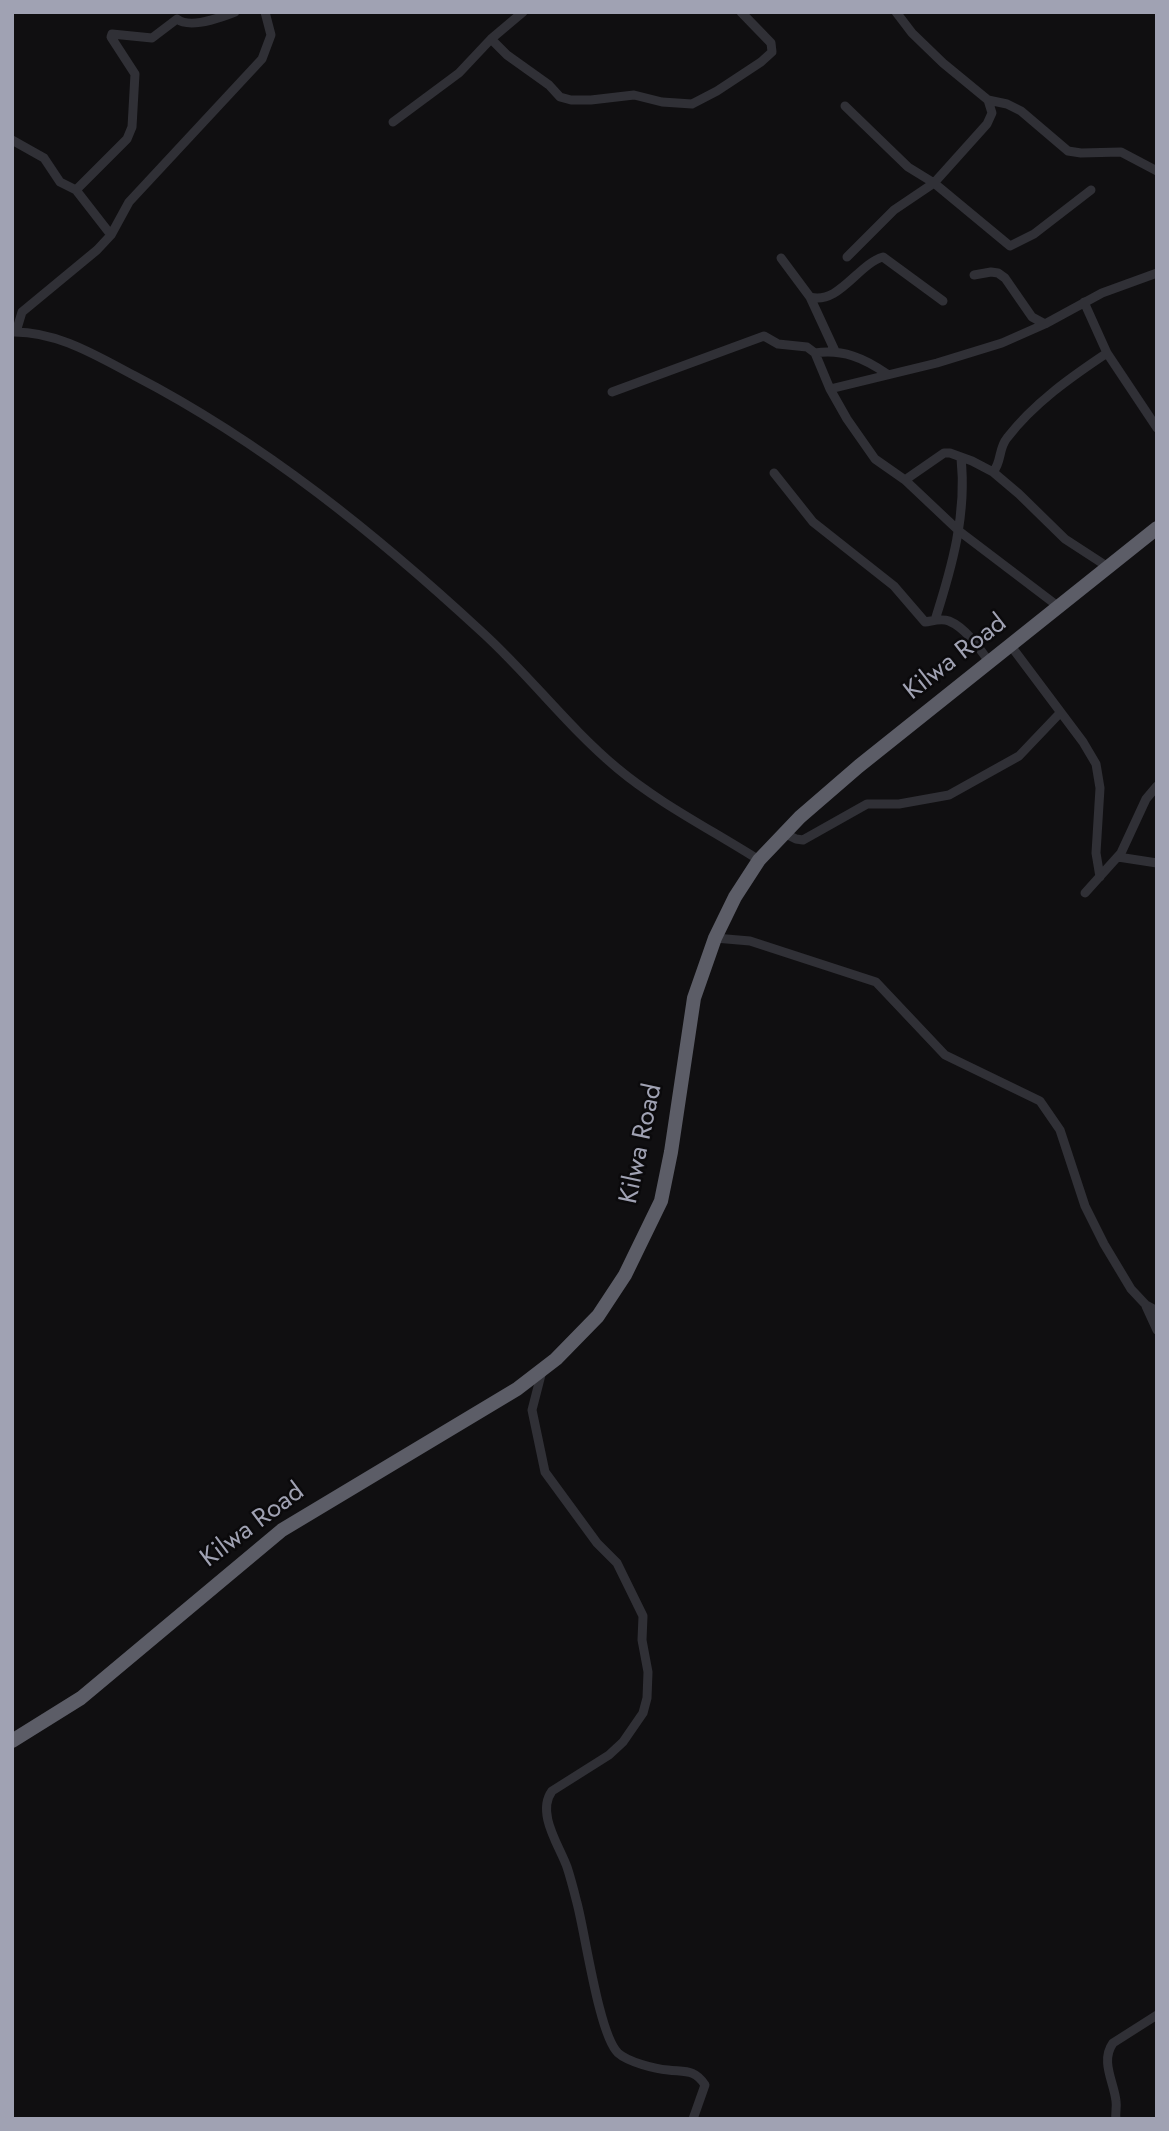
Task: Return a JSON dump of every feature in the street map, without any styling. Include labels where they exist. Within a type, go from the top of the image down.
[{"type":"highway","name":"Kilwa Road","points":[[12,1741],[81,1698],[282,1530],[517,1389],[542,1371],[598,1316],[625,1275],[661,1201],[671,1152],[691,1009],[715,938],[735,897],[759,860],[783,833],[859,766],[1157,528]]},
{"type":"street","points":[[76,190],[127,139],[132,127],[135,74],[111,37],[112,34],[152,38],[177,19],[184,23],[194,22],[235,12]]},
{"type":"street","points":[[265,12],[271,35],[262,59],[129,202],[111,235],[97,250],[22,312],[14,332],[57,339],[94,355],[176,398],[268,456],[405,564],[485,635],[582,737],[618,769],[645,789],[759,860]]},
{"type":"street","points":[[393,122],[466,67],[491,39],[522,12]]},
{"type":"street","points":[[491,39],[507,55],[540,77],[565,99],[591,100],[634,95],[662,102],[692,104],[717,91],[772,52],[771,43],[741,12]]},
{"type":"street","points":[[895,12],[936,57],[988,100],[1007,104],[1021,111],[1069,151],[1121,152],[1157,171]]},
{"type":"street","points":[[847,257],[894,210],[934,183],[987,124],[992,113],[988,100]]},
{"type":"street","points":[[845,106],[901,161],[934,183],[1010,246],[1034,234],[1091,190]]},
{"type":"street","points":[[12,140],[38,153],[49,164],[60,182],[76,190],[111,235]]},
{"type":"street","points":[[810,297],[816,299],[835,292],[874,260],[883,257],[943,302]]},
{"type":"street","points":[[781,258],[810,297],[835,351]]},
{"type":"street","points":[[974,275],[998,273],[1005,278],[1029,313],[1045,324]]},
{"type":"street","points":[[830,389],[937,363],[989,347],[1045,324],[1102,293],[1157,273]]},
{"type":"street","points":[[1084,302],[1107,353],[1157,428]]},
{"type":"street","points":[[612,392],[764,336],[778,344],[800,345],[815,353],[835,351],[865,360],[887,374]]},
{"type":"street","points":[[815,353],[830,389],[870,454],[905,480],[960,531],[1059,607]]},
{"type":"street","points":[[993,472],[1000,461],[1002,446],[1012,432],[1047,397],[1107,353]]},
{"type":"street","points":[[905,480],[944,453],[961,457],[993,472],[1065,539],[1108,568]]},
{"type":"street","points":[[935,620],[960,531],[963,474],[961,457]]},
{"type":"street","points":[[774,473],[813,522],[894,586],[925,622],[948,621],[958,628],[990,663]]},
{"type":"street","points":[[1012,646],[1092,755],[1100,778],[1101,811],[1096,853],[1100,877]]},
{"type":"street","points":[[783,833],[803,840],[867,804],[899,804],[949,795],[1019,756],[1060,713]]},
{"type":"street","points":[[1085,893],[1118,857],[1146,799],[1157,786]]},
{"type":"street","points":[[1118,857],[1157,863]]},
{"type":"street","points":[[715,938],[750,941],[876,982],[940,1051],[1040,1101],[1060,1130],[1093,1224],[1131,1289],[1146,1305],[1157,1311]]},
{"type":"street","points":[[1146,1305],[1157,1330]]},
{"type":"street","points":[[542,1371],[532,1410],[545,1472],[597,1543],[615,1559],[635,1598],[643,1616],[642,1640],[647,1660],[648,1686],[643,1713],[631,1732],[609,1755],[554,1789],[548,1797],[548,1817],[578,1907],[596,1991],[613,2047],[619,2054],[631,2059],[667,2070],[688,2070],[697,2075],[705,2085],[692,2119]]},
{"type":"street","points":[[1116,2119],[1116,2100],[1108,2068],[1108,2051],[1113,2043],[1157,2015]]}]
